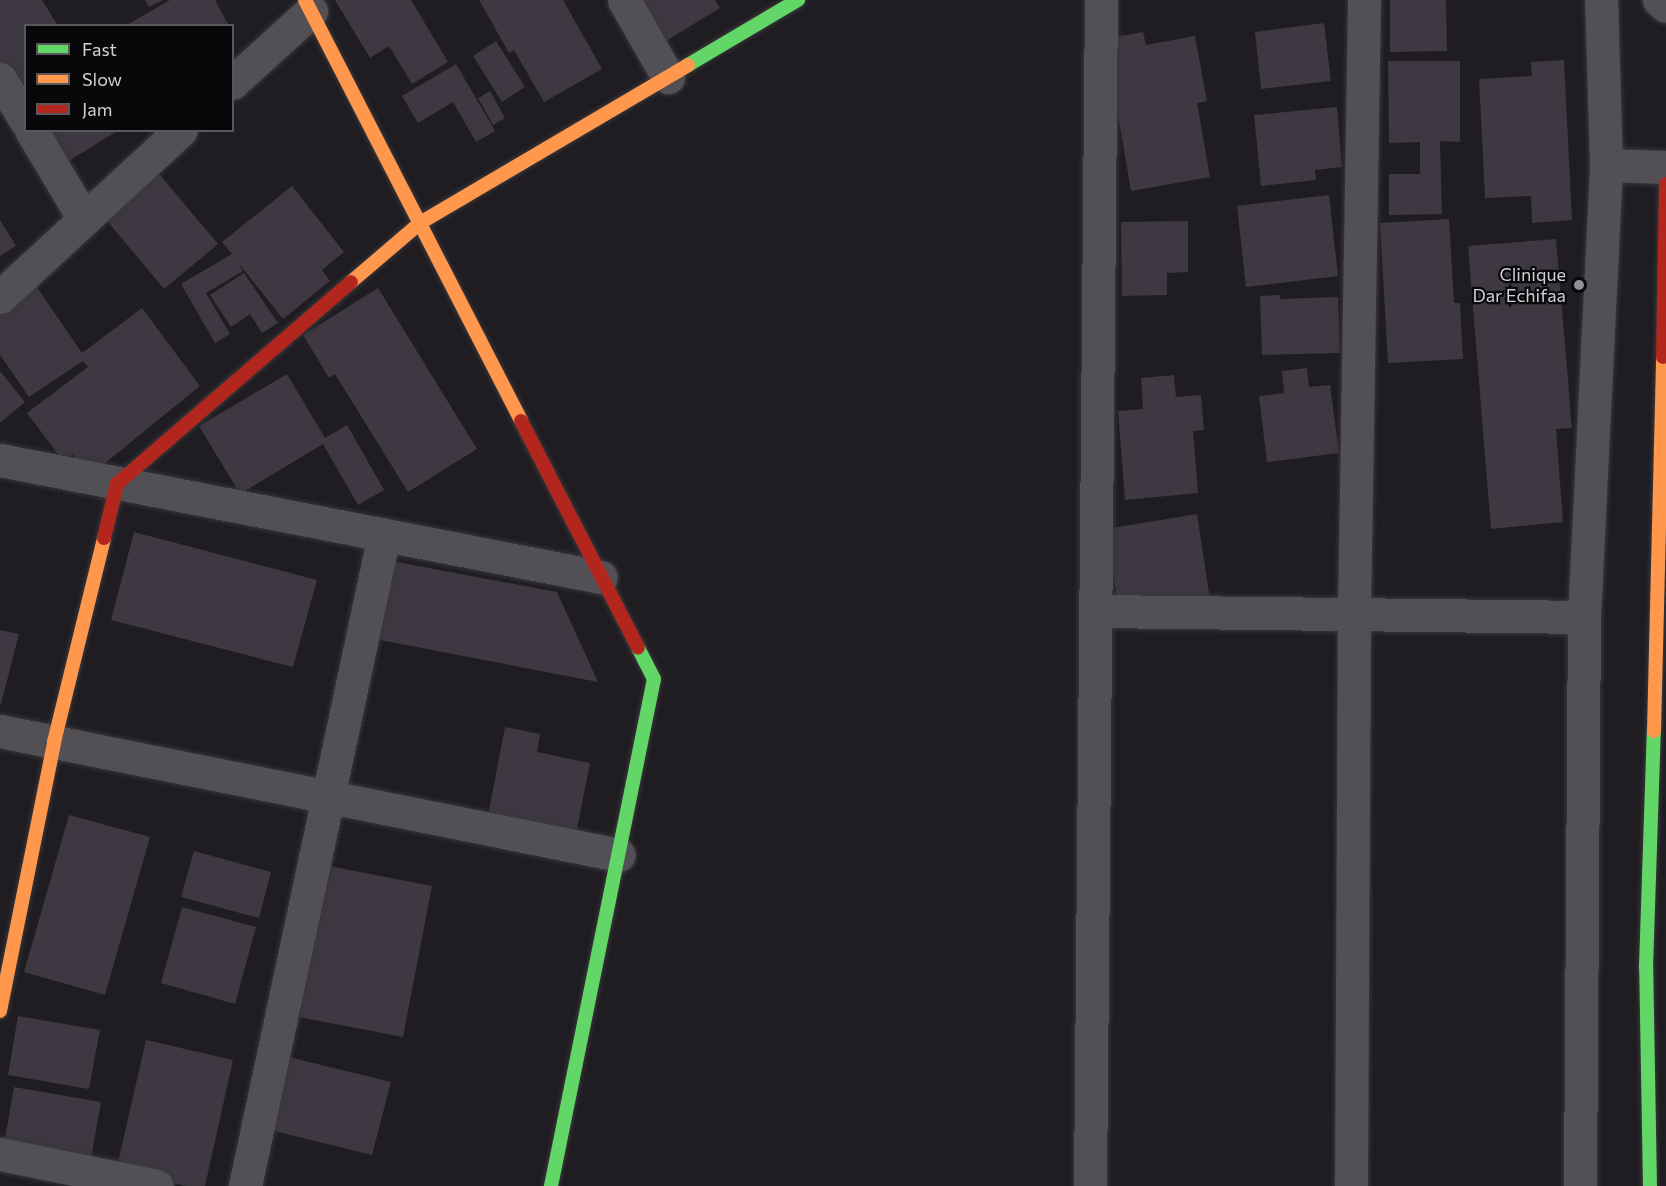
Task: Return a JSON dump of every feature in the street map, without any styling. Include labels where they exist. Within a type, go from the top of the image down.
[{"type":"street","points":[[624,0],[668,77]]},
{"type":"street","points":[[0,1011],[54,741],[117,484],[420,223],[798,0]]},
{"type":"street","points":[[1090,1186],[1101,0]]},
{"type":"street","points":[[1351,1186],[1354,612],[1364,0]]},
{"type":"street","points":[[1580,1186],[1584,617],[1606,165],[1601,0]]},
{"type":"street","points":[[1659,0],[1666,6]]},
{"type":"street","points":[[234,81],[308,6],[654,680],[551,1186]]},
{"type":"street","points":[[0,78],[24,118]]},
{"type":"street","points":[[32,132],[84,219]]},
{"type":"street","points":[[0,297],[179,132]]},
{"type":"street","points":[[1606,165],[1666,167]]},
{"type":"street","points":[[1650,1186],[1646,967],[1661,529],[1666,184]]},
{"type":"street","points":[[0,460],[602,577]]},
{"type":"street","points":[[245,1186],[384,535]]},
{"type":"street","points":[[1097,611],[1354,612],[1584,617]]},
{"type":"street","points":[[0,730],[327,798],[619,855]]},
{"type":"street","points":[[0,1154],[157,1186]]},
{"type":"building","points":[[0,0],[42,0],[57,24],[24,24],[24,118],[0,70]]},
{"type":"building","points":[[145,0],[163,0],[149,7]]},
{"type":"building","points":[[170,0],[215,0],[228,24],[128,24]]},
{"type":"building","points":[[335,0],[411,0],[448,62],[412,84],[389,46],[370,58]]},
{"type":"building","points":[[479,0],[563,0],[602,69],[544,102],[514,50],[509,53]]},
{"type":"building","points":[[634,0],[715,0],[720,8],[661,44]]},
{"type":"building","points":[[1390,0],[1446,0],[1447,51],[1390,52]]},
{"type":"building","points":[[1324,23],[1331,81],[1261,89],[1255,32]]},
{"type":"building","points":[[1143,32],[1146,45],[1195,36],[1207,101],[1197,103],[1210,177],[1131,191],[1105,39]]},
{"type":"building","points":[[496,41],[525,87],[502,102],[473,56]]},
{"type":"building","points":[[1564,60],[1572,220],[1532,223],[1531,196],[1485,198],[1479,79],[1532,76],[1531,62]]},
{"type":"building","points":[[1388,61],[1460,61],[1460,142],[1440,141],[1442,214],[1389,215],[1389,174],[1420,174],[1420,142],[1389,143]]},
{"type":"building","points":[[456,64],[495,131],[476,142],[453,102],[418,123],[402,96]]},
{"type":"building","points":[[490,91],[505,118],[493,125],[478,98]]},
{"type":"building","points":[[1337,107],[1342,167],[1315,170],[1316,180],[1261,186],[1254,115]]},
{"type":"building","points":[[32,132],[116,132],[54,170]]},
{"type":"building","points":[[156,170],[218,244],[164,289],[102,215]]},
{"type":"building","points":[[292,186],[344,252],[322,270],[330,281],[283,319],[237,261],[243,271],[206,293],[230,334],[215,343],[181,284],[232,254],[222,242]]},
{"type":"building","points":[[1329,195],[1338,276],[1246,287],[1237,206]]},
{"type":"building","points":[[1449,219],[1454,303],[1460,303],[1463,359],[1388,363],[1380,223]]},
{"type":"building","points":[[0,220],[16,246],[0,256]]},
{"type":"building","points":[[1188,221],[1188,272],[1167,273],[1167,295],[1122,296],[1121,222]]},
{"type":"building","points":[[1556,239],[1572,428],[1556,429],[1563,522],[1491,529],[1468,246]]},
{"type":"building","points":[[244,273],[278,323],[262,333],[250,314],[231,327],[210,295]]},
{"type":"building","points":[[36,286],[82,353],[142,308],[200,386],[89,476],[73,454],[63,461],[27,413],[88,367],[83,361],[29,397],[0,355],[0,311]]},
{"type":"building","points":[[378,288],[477,449],[408,492],[335,374],[329,378],[303,335]]},
{"type":"building","points":[[1280,295],[1280,299],[1338,297],[1340,353],[1262,355],[1260,296]]},
{"type":"building","points":[[1307,368],[1309,387],[1330,385],[1339,453],[1267,462],[1259,396],[1284,393],[1282,371]]},
{"type":"building","points":[[0,371],[25,402],[0,423]]},
{"type":"building","points":[[287,374],[325,438],[347,425],[384,490],[358,505],[323,444],[240,494],[199,426]]},
{"type":"building","points":[[1174,375],[1176,397],[1201,395],[1204,430],[1193,431],[1198,493],[1125,500],[1118,411],[1143,409],[1141,378]]},
{"type":"building","points":[[1197,514],[1212,613],[1122,628],[1106,529]]},
{"type":"building","points":[[134,532],[317,580],[293,667],[111,620]]},
{"type":"building","points":[[381,559],[557,592],[598,682],[370,638]]},
{"type":"building","points":[[0,630],[19,634],[1,704],[0,703]]},
{"type":"building","points":[[505,727],[540,734],[537,752],[590,763],[575,839],[487,821]]},
{"type":"building","points":[[69,815],[150,837],[105,995],[24,972]]},
{"type":"building","points":[[194,851],[271,872],[259,918],[181,897]]},
{"type":"building","points":[[329,866],[432,886],[403,1037],[299,1017]]},
{"type":"building","points":[[182,907],[256,927],[235,1004],[161,983]]},
{"type":"building","points":[[18,1016],[100,1030],[89,1089],[8,1075]]},
{"type":"building","points":[[146,1040],[233,1060],[205,1186],[186,1186],[116,1171]]},
{"type":"building","points":[[289,1057],[391,1082],[372,1155],[270,1130]]},
{"type":"building","points":[[14,1087],[101,1102],[90,1165],[3,1150]]},
{"type":"traffic: fast","points":[[688,65],[798,0]]},
{"type":"traffic: fast","points":[[551,1186],[654,679],[638,648]]},
{"type":"traffic: fast","points":[[1650,1186],[1646,967],[1654,731]]},
{"type":"traffic: slow","points":[[305,0],[521,421]]},
{"type":"traffic: slow","points":[[351,282],[420,223],[688,65]]},
{"type":"traffic: slow","points":[[1654,731],[1663,357]]},
{"type":"traffic: slow","points":[[0,1011],[54,742],[104,538]]},
{"type":"traffic: jam","points":[[1663,357],[1666,184]]},
{"type":"traffic: jam","points":[[104,538],[117,484],[351,282]]},
{"type":"traffic: jam","points":[[521,421],[638,648]]},
{"type":"place","name":"Clinique Dar Echifaa","points":[[1579,285]]}]
